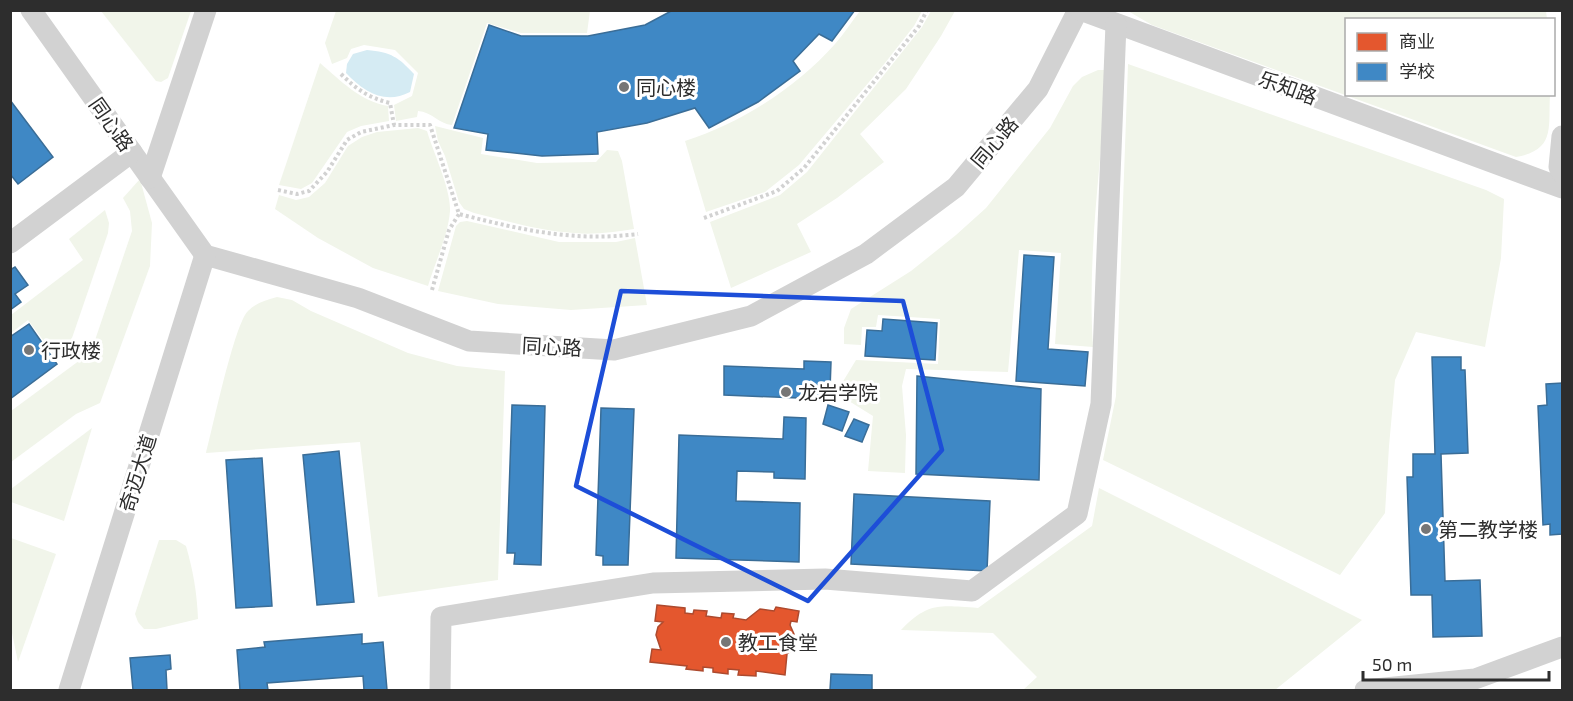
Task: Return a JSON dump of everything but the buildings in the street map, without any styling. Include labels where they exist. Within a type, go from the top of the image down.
[{"type":"street","name":"同心路","points":[[32,10],[205,255],[358,298],[469,341],[614,350],[751,316],[866,255],[956,187],[1038,89],[1079,10]]},
{"type":"street","points":[[150,178],[206,10]]},
{"type":"street","name":"乐知路","points":[[1079,10],[1563,188]]},
{"type":"street","points":[[440,690],[441,617],[653,583],[825,579],[972,591],[1077,514],[1101,404],[1116,24]]},
{"type":"street","points":[[1563,136],[1559,167],[1563,173]]},
{"type":"street","points":[[10,243],[132,152]]},
{"type":"street","name":"奇迈大道","points":[[69,690],[205,255]]},
{"type":"street","points":[[1365,690],[1475,679],[1563,647]]},
{"type":"path","points":[[704,218],[777,191],[804,168],[919,26],[927,10]]},
{"type":"path","points":[[341,74],[373,99],[390,103],[394,125]]},
{"type":"path","points":[[278,190],[297,194],[309,190],[327,172],[347,140],[361,132],[394,125],[430,125],[459,214]]},
{"type":"path","points":[[459,214],[561,236],[607,238],[638,234]]},
{"type":"path","points":[[432,290],[449,230],[459,214]]},
{"type":"highlighted area","points":[[621,291],[903,301],[942,450],[808,601],[576,486]]},
{"type":"shaded area","points":[[336,10],[590,11],[587,33],[521,33],[487,23],[452,125],[418,111],[417,117],[396,121],[394,105],[412,96],[418,73],[395,50],[364,45],[351,49],[347,58],[332,64],[325,43]]},
{"type":"shaded area","points":[[101,11],[191,11],[168,78],[161,82],[156,81]]},
{"type":"shaded area","points":[[860,11],[922,11],[914,26],[885,63],[799,165],[765,192],[706,212],[685,141],[747,114],[785,89],[820,60]]},
{"type":"shaded area","points":[[931,11],[955,11],[906,89],[860,134],[884,162],[837,198],[797,224],[811,252],[731,288],[710,222],[780,195],[807,172],[922,27]]},
{"type":"shaded area","points":[[1128,11],[1546,11],[1547,18],[1345,18],[1345,95],[1152,25]]},
{"type":"shaded area","points":[[320,63],[360,95],[388,106],[389,121],[361,126],[347,132],[312,183],[301,189],[279,185]]},
{"type":"shaded area","points":[[1128,64],[1486,190],[1504,199],[1501,258],[1485,347],[1416,332],[1395,380],[1385,513],[1340,575],[1103,460],[1116,396]]},
{"type":"shaded area","points":[[1098,70],[1108,70],[1093,244],[1093,347],[1055,344],[1061,253],[1019,250],[1008,372],[906,369],[902,386],[906,435],[905,473],[868,471],[873,416],[836,393],[856,360],[938,364],[940,319],[878,315],[876,327],[862,327],[861,345],[844,344],[844,328],[851,309],[911,271],[986,208],[1050,128],[1073,86],[1082,77]]},
{"type":"shaded area","points":[[1348,96],[1550,96],[1549,127],[1544,143],[1529,154],[1516,157]]},
{"type":"shaded area","points":[[435,126],[483,138],[481,154],[537,163],[596,162],[607,150],[618,151],[622,161],[634,229],[582,234],[561,232],[464,209],[459,202]]},
{"type":"shaded area","points":[[418,128],[427,131],[450,202],[447,230],[428,286],[373,268],[318,238],[275,209],[279,195],[296,200],[309,197],[325,183],[348,146],[362,137],[377,132]]},
{"type":"shaded area","points":[[140,179],[152,223],[150,266],[100,403],[76,414],[11,462],[11,411],[91,352],[132,231],[130,211],[123,198]]},
{"type":"shaded area","points":[[105,210],[109,223],[108,233],[68,345],[55,356],[28,320],[11,333],[11,315],[83,260],[69,239]]},
{"type":"shaded area","points":[[467,221],[559,242],[616,242],[635,238],[647,305],[571,310],[498,304],[438,291],[456,226],[460,222]]},
{"type":"shaded area","points":[[277,297],[292,300],[311,311],[408,353],[457,366],[505,371],[498,580],[378,597],[360,442],[206,453],[230,355],[242,320],[254,306]]},
{"type":"shaded area","points":[[92,428],[64,521],[11,502],[11,489]]},
{"type":"shaded area","points":[[1099,488],[1362,620],[1275,690],[1023,690],[1037,677],[993,633],[901,630],[920,614],[936,607],[978,608],[1092,526]]},
{"type":"shaded area","points":[[11,538],[56,554],[18,662],[11,628]]},
{"type":"shaded area","points":[[159,540],[176,540],[186,546],[197,600],[198,619],[156,629],[144,629],[135,614]]},
{"type":"water","points":[[367,50],[388,54],[408,68],[414,74],[410,92],[401,96],[384,97],[368,91],[353,80],[346,73],[347,64],[353,54]]},
{"type":"place","name":"同心楼","points":[[624,87]]},
{"type":"place","name":"行政楼","points":[[29,350]]},
{"type":"place","name":"龙岩学院","points":[[786,392]]},
{"type":"place","name":"第二教学楼","points":[[1426,529]]},
{"type":"place","name":"教工食堂","points":[[726,642]]}]
